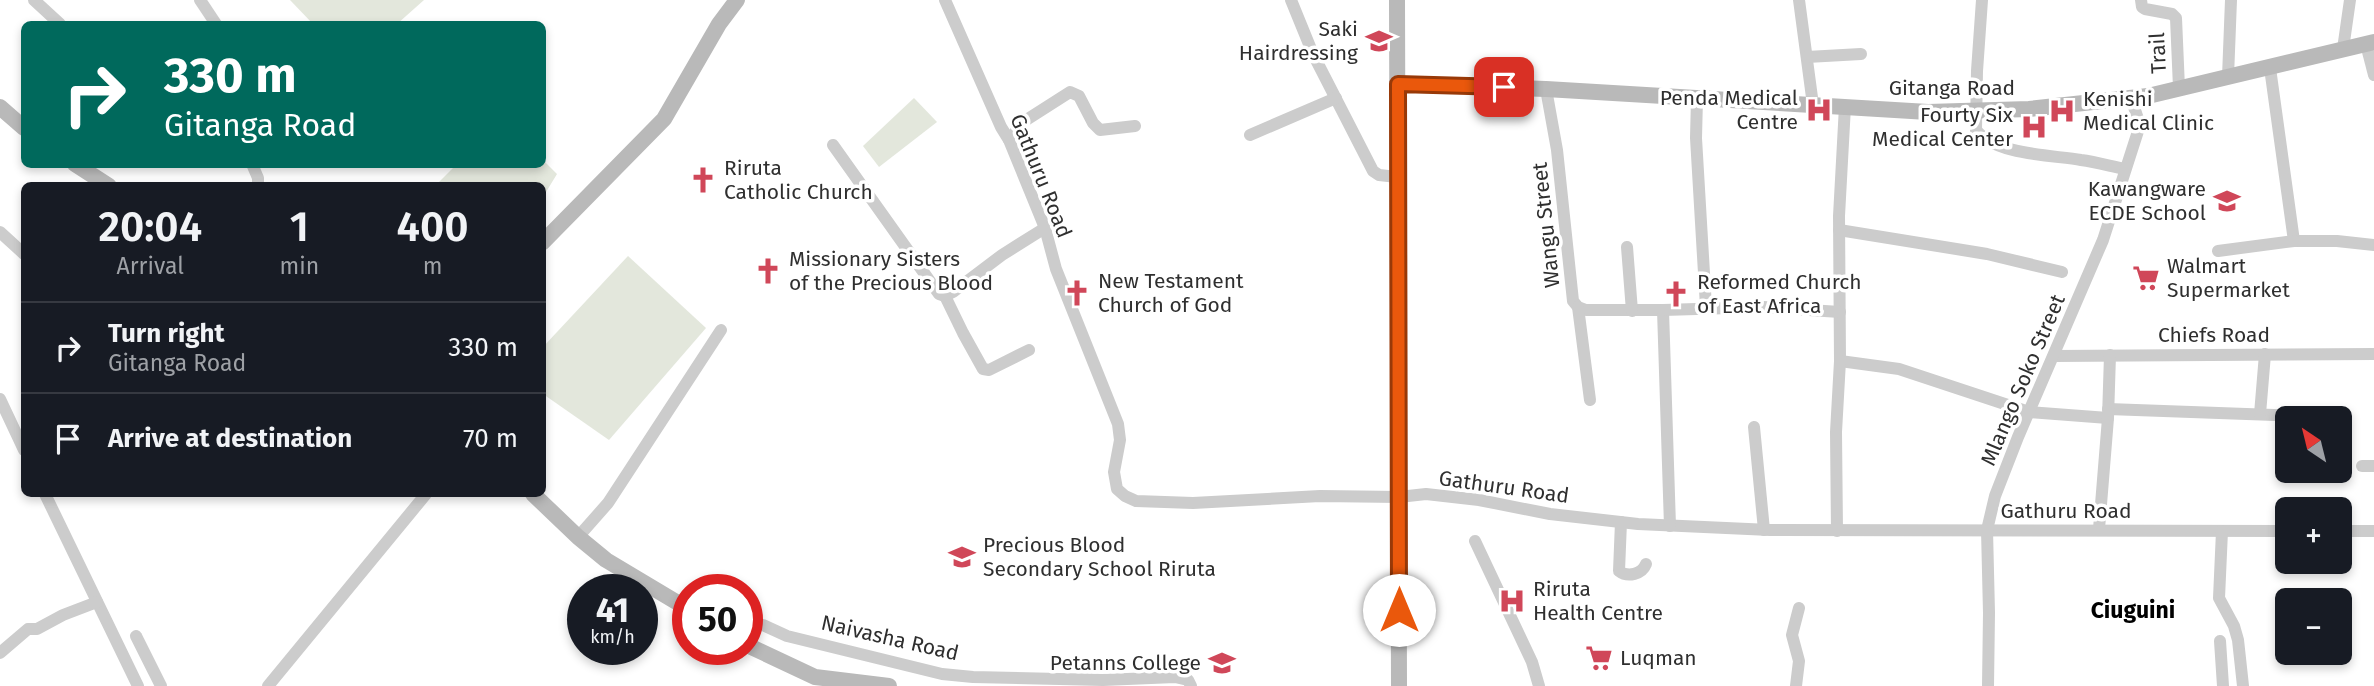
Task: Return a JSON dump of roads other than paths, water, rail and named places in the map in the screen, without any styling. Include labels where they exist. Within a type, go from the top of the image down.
[{"type":"main road","points":[[546,239],[664,119],[719,24],[737,0]]},
{"type":"main road","points":[[1397,0],[1399,686]]},
{"type":"main road","name":"Gitanga Road","points":[[1398,84],[1546,89],[1914,111],[2029,109],[2130,98],[2370,43]]},
{"type":"main road","points":[[0,107],[21,125]]},
{"type":"main road","points":[[81,168],[102,182]]},
{"type":"main road","points":[[536,497],[606,560],[672,599]]},
{"type":"main road","points":[[763,654],[810,681],[889,686]]},
{"type":"street","points":[[34,0],[57,21]]},
{"type":"street","points":[[200,0],[214,21]]},
{"type":"street","name":"Gathuru Road","points":[[945,0],[1009,140],[1045,228],[1056,269],[1118,424],[1120,440],[1114,472],[1117,488],[1136,501],[1194,503],[1320,496],[1399,497],[1426,494],[1453,496],[1550,514],[1670,526],[1837,531],[2275,531]]},
{"type":"street","points":[[1291,0],[1313,54],[1373,171],[1379,175],[1397,177]]},
{"type":"street","points":[[1799,0],[1813,105]]},
{"type":"street","points":[[1982,0],[1976,131],[1982,137],[2016,151],[2125,169]]},
{"type":"street","name":"Trail","points":[[2141,0],[2145,9],[2172,14],[2175,18],[2179,88]]},
{"type":"street","points":[[2228,77],[2231,0]]},
{"type":"street","points":[[2343,49],[2350,0]]},
{"type":"street","points":[[2370,43],[2374,75]]},
{"type":"street","points":[[1807,57],[1861,54]]},
{"type":"street","points":[[2270,68],[2294,241]]},
{"type":"street","name":"Wangu Street","points":[[1546,89],[1558,150],[1571,290],[1573,301],[1578,307],[1586,310],[1706,307],[1839,312]]},
{"type":"street","points":[[1009,140],[1023,122],[1070,92],[1079,96],[1093,123],[1100,130],[1135,126]]},
{"type":"street","points":[[1250,135],[1336,98]]},
{"type":"street","points":[[1696,98],[1706,307]]},
{"type":"street","name":"Mlango Soko Street","points":[[1988,686],[1987,530],[1995,496],[2104,240],[2140,125],[2130,98]]},
{"type":"street","points":[[1837,531],[1839,230],[1845,106]]},
{"type":"street","points":[[833,145],[930,282],[945,296],[962,333],[984,369],[989,370],[1028,350]]},
{"type":"street","points":[[945,296],[1045,228]]},
{"type":"street","points":[[1839,230],[1987,254],[2062,272]]},
{"type":"street","points":[[0,232],[21,251]]},
{"type":"street","points":[[2218,251],[2294,241],[2337,240],[2374,245]]},
{"type":"street","points":[[1627,247],[1632,310]]},
{"type":"street","points":[[1578,307],[1590,400]]},
{"type":"street","points":[[1663,310],[1670,526]]},
{"type":"street","points":[[578,537],[608,503],[721,330]]},
{"type":"street","points":[[2260,414],[2264,354]]},
{"type":"street","name":"Chiefs Road","points":[[2054,356],[2374,354]]},
{"type":"street","points":[[2099,529],[2110,355]]},
{"type":"street","points":[[1840,361],[1899,369],[2029,412],[2275,415]]},
{"type":"street","points":[[0,399],[4,420],[21,446]]},
{"type":"street","points":[[1754,427],[1764,530]]},
{"type":"street","points":[[46,497],[138,686]]},
{"type":"street","points":[[268,686],[424,497]]},
{"type":"street","points":[[1620,522],[1619,570],[1624,574],[1637,573],[1644,569],[1646,564]]},
{"type":"street","points":[[2222,531],[2222,584],[2219,598],[2234,626],[2238,640],[2242,686]]},
{"type":"street","points":[[2352,531],[2374,531]]},
{"type":"street","points":[[1475,541],[1532,662],[1539,686]]},
{"type":"street","points":[[0,653],[28,629],[37,629],[63,615],[97,603]]},
{"type":"street","points":[[1796,686],[1799,661],[1792,635],[1799,608]]},
{"type":"street","name":"Naivasha Road","points":[[763,625],[787,636],[942,674],[1103,683],[1175,677],[1188,680],[1191,686]]},
{"type":"street","points":[[136,636],[161,686]]},
{"type":"street","points":[[2220,641],[2223,686]]},
{"type":"place","name":"Saki Hairdressing","points":[[1379,41]]},
{"type":"place","name":"Penda Medical Centre","points":[[1819,110]]},
{"type":"place","name":"Kenishi Medical Clinic","points":[[2062,111]]},
{"type":"place","name":"Fourty Six Medical Center","points":[[2034,127]]},
{"type":"place","name":"Riruta Catholic Church","points":[[703,180]]},
{"type":"place","name":"Kawangware ECDE School","points":[[2227,201]]},
{"type":"place","name":"Missionary Sisters of the Precious Blood","points":[[768,271]]},
{"type":"place","name":"Walmart Supermarket","points":[[2146,278]]},
{"type":"place","name":"New Testament Church of God","points":[[1077,293]]},
{"type":"place","name":"Reformed Church of East Africa","points":[[1676,294]]},
{"type":"place","name":"Precious Blood Secondary School Riruta","points":[[962,557]]},
{"type":"place","name":"Riruta Health Centre","points":[[1512,601]]},
{"type":"place","name":"Luqman","points":[[1599,658]]},
{"type":"place","name":"Petanns College","points":[[1222,663]]},
{"type":"district","name":"Ciuguini","points":[[2133,610]]}]
